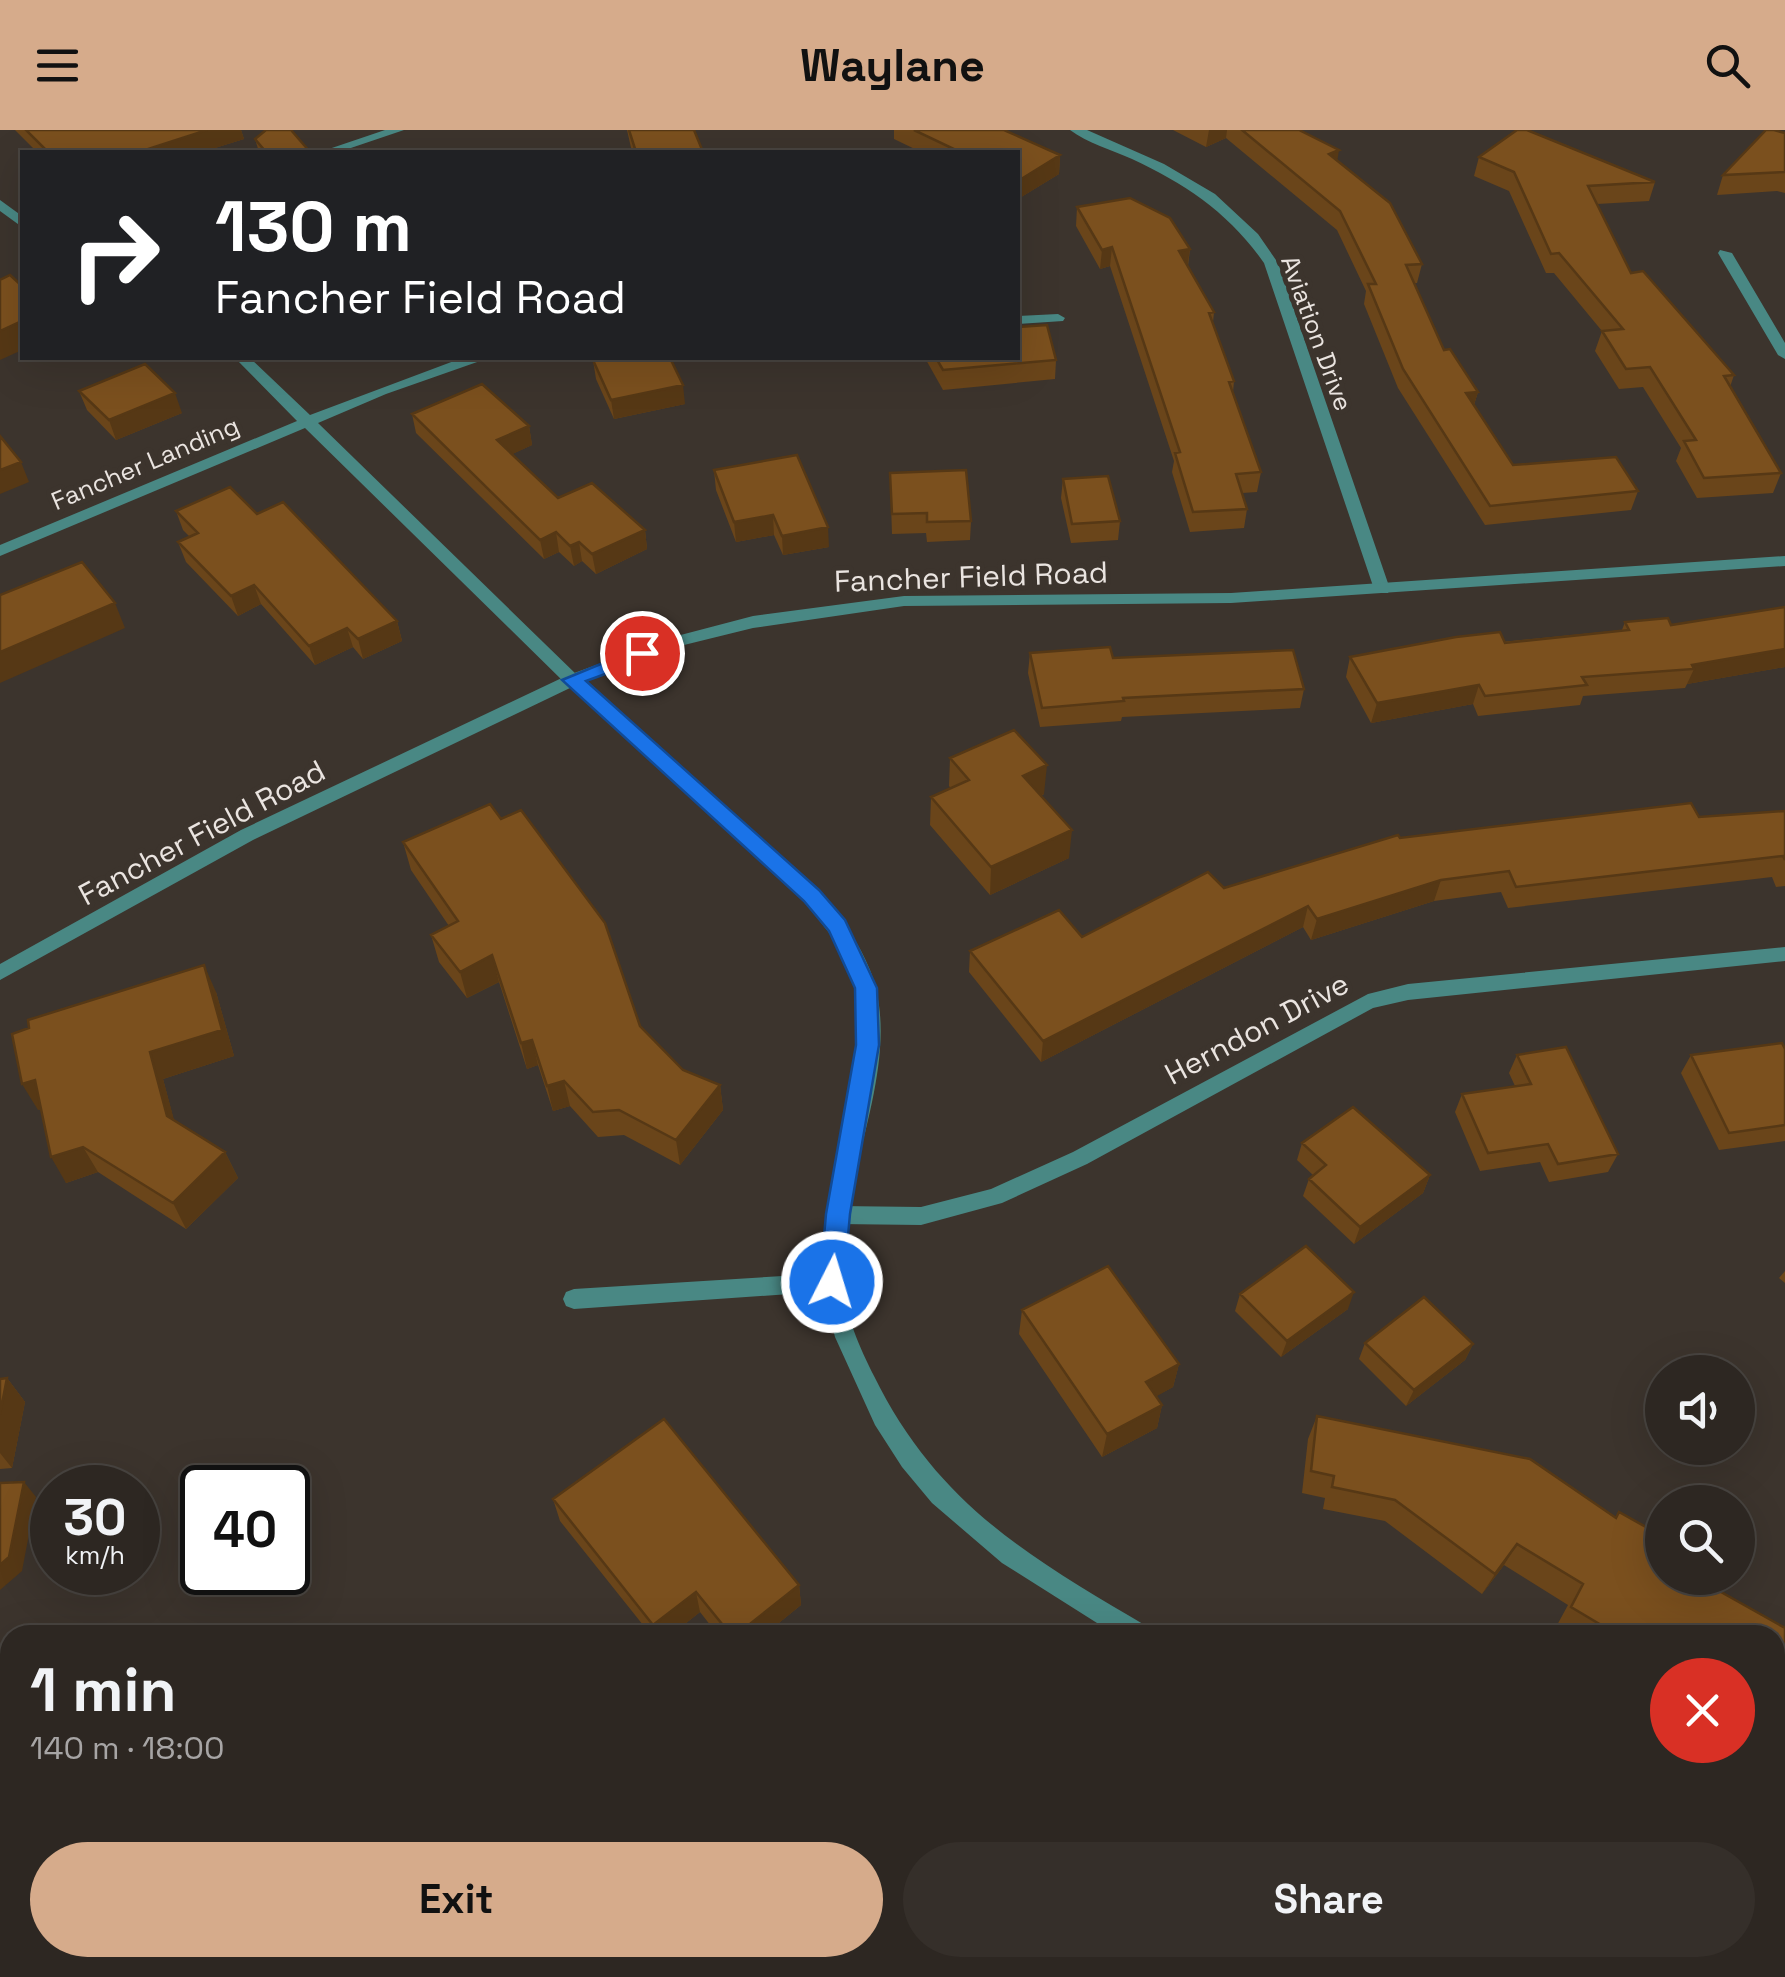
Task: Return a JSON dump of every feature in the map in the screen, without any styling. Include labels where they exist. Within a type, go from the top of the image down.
[{"type":"street","points":[[333,150],[398,130]]},
{"type":"street","name":"Aviation Drive","points":[[1076,130],[1184,178],[1238,216],[1254,234],[1271,262],[1382,589]]},
{"type":"street","points":[[0,204],[20,221]]},
{"type":"street","points":[[1725,253],[1785,355]]},
{"type":"street","points":[[1020,320],[1058,318]]},
{"type":"street","points":[[244,360],[572,680],[811,896],[838,926],[866,988],[868,1045],[838,1214],[832,1282],[846,1337],[877,1412],[929,1486],[978,1534],[1123,1625]]},
{"type":"street","name":"Fancher Landing","points":[[0,551],[470,360]]},
{"type":"street","name":"Fancher Field Road","points":[[0,973],[247,836],[572,680],[679,641],[828,609],[922,600],[1192,600],[1785,562]]},
{"type":"street","name":"Herndon Drive","points":[[838,1214],[921,1216],[995,1198],[1080,1158],[1368,1002],[1408,992],[1785,954]]},
{"type":"street","points":[[574,1298],[832,1282]]},
{"type":"building","points":[[26,130],[207,130],[145,150],[46,150]]},
{"type":"building","points":[[266,130],[291,130],[308,150],[264,150],[255,139]]},
{"type":"building","points":[[629,130],[694,130],[702,150],[635,150]]},
{"type":"building","points":[[914,130],[1004,130],[1060,155],[1020,180],[1020,150],[956,150]]},
{"type":"building","points":[[1242,130],[1299,130],[1339,150],[1329,154],[1390,203],[1422,264],[1406,265],[1444,350],[1450,349],[1478,392],[1466,393],[1513,465],[1616,457],[1638,491],[1490,506],[1403,369],[1368,284],[1376,284],[1340,211]]},
{"type":"building","points":[[1517,130],[1527,130],[1655,182],[1588,186],[1631,273],[1643,271],[1734,375],[1724,376],[1781,473],[1704,478],[1684,441],[1696,440],[1650,367],[1626,369],[1602,331],[1623,329],[1559,253],[1551,254],[1514,172],[1479,157]]},
{"type":"building","points":[[1766,130],[1785,133],[1785,172],[1723,175]]},
{"type":"building","points":[[1130,198],[1170,218],[1190,249],[1179,251],[1214,312],[1209,313],[1234,381],[1229,382],[1261,472],[1236,474],[1247,509],[1193,512],[1175,453],[1180,452],[1112,247],[1102,250],[1077,207]]},
{"type":"building","points":[[10,275],[20,284],[20,322],[0,331],[0,280]]},
{"type":"building","points":[[1047,325],[1056,360],[943,370],[937,360],[1020,360],[1020,327]]},
{"type":"building","points":[[593,360],[671,360],[683,385],[611,400]]},
{"type":"building","points":[[145,364],[175,393],[109,420],[79,391]]},
{"type":"building","points":[[482,384],[529,426],[497,440],[558,498],[592,483],[645,530],[592,554],[579,542],[570,546],[556,532],[540,540],[412,414]]},
{"type":"building","points":[[0,436],[21,462],[0,470]]},
{"type":"building","points":[[797,455],[828,527],[782,536],[773,515],[734,522],[714,470]]},
{"type":"building","points":[[966,470],[971,521],[927,522],[927,513],[892,514],[890,473]]},
{"type":"building","points":[[1108,476],[1120,521],[1072,524],[1063,479]]},
{"type":"building","points":[[230,487],[257,514],[283,502],[397,621],[358,639],[347,628],[309,646],[254,585],[231,596],[178,542],[198,533],[176,511]]},
{"type":"building","points":[[82,562],[115,603],[0,652],[0,595]]},
{"type":"building","points":[[1785,607],[1785,649],[1692,665],[1694,669],[1582,677],[1587,685],[1485,696],[1479,685],[1377,703],[1350,657],[1456,637],[1500,632],[1505,643],[1629,630],[1625,622],[1668,618],[1671,625]]},
{"type":"building","points":[[1110,647],[1113,658],[1293,650],[1304,689],[1123,698],[1124,701],[1042,708],[1030,653]]},
{"type":"building","points":[[1014,730],[1047,765],[1023,776],[1072,830],[991,867],[931,797],[969,780],[950,758]]},
{"type":"building","points":[[1691,803],[1699,817],[1785,811],[1785,860],[1783,856],[1516,887],[1509,871],[1441,880],[1317,919],[1308,906],[1043,1041],[970,951],[1059,910],[1082,937],[1208,872],[1224,888],[1398,835],[1400,838]]},
{"type":"building","points":[[490,804],[501,819],[521,810],[605,923],[640,1026],[683,1070],[720,1085],[676,1140],[619,1110],[593,1112],[564,1081],[547,1086],[532,1040],[521,1043],[492,955],[460,972],[431,935],[458,921],[403,842]]},
{"type":"building","points":[[204,965],[222,1030],[150,1052],[167,1116],[225,1152],[173,1203],[83,1147],[51,1157],[35,1080],[22,1084],[12,1034],[29,1028],[28,1020]]},
{"type":"building","points":[[1782,1043],[1785,1125],[1729,1133],[1691,1055]]},
{"type":"building","points":[[1566,1047],[1618,1154],[1558,1164],[1548,1144],[1488,1153],[1462,1094],[1531,1084],[1517,1055]]},
{"type":"building","points":[[1353,1107],[1430,1175],[1360,1227],[1309,1179],[1326,1165],[1302,1143]]},
{"type":"building","points":[[1306,1246],[1354,1292],[1287,1341],[1240,1294]]},
{"type":"building","points":[[1108,1266],[1179,1364],[1146,1382],[1162,1405],[1107,1434],[1022,1310]]},
{"type":"building","points":[[1424,1297],[1473,1344],[1414,1390],[1365,1343]]},
{"type":"building","points":[[7,1378],[0,1414],[0,1379]]},
{"type":"building","points":[[1317,1416],[1530,1459],[1616,1518],[1619,1512],[1645,1527],[1645,1595],[1726,1595],[1780,1625],[1601,1625],[1571,1607],[1583,1584],[1517,1544],[1495,1574],[1395,1500],[1332,1487],[1334,1476],[1311,1471]]},
{"type":"building","points":[[664,1419],[799,1585],[749,1625],[723,1625],[696,1592],[653,1625],[553,1499]]},
{"type":"building","points":[[24,1482],[9,1557],[0,1565],[0,1483]]},
{"type":"route","points":[[642,653],[572,680],[811,896],[838,926],[866,988],[868,1045],[838,1214],[832,1282]]}]
